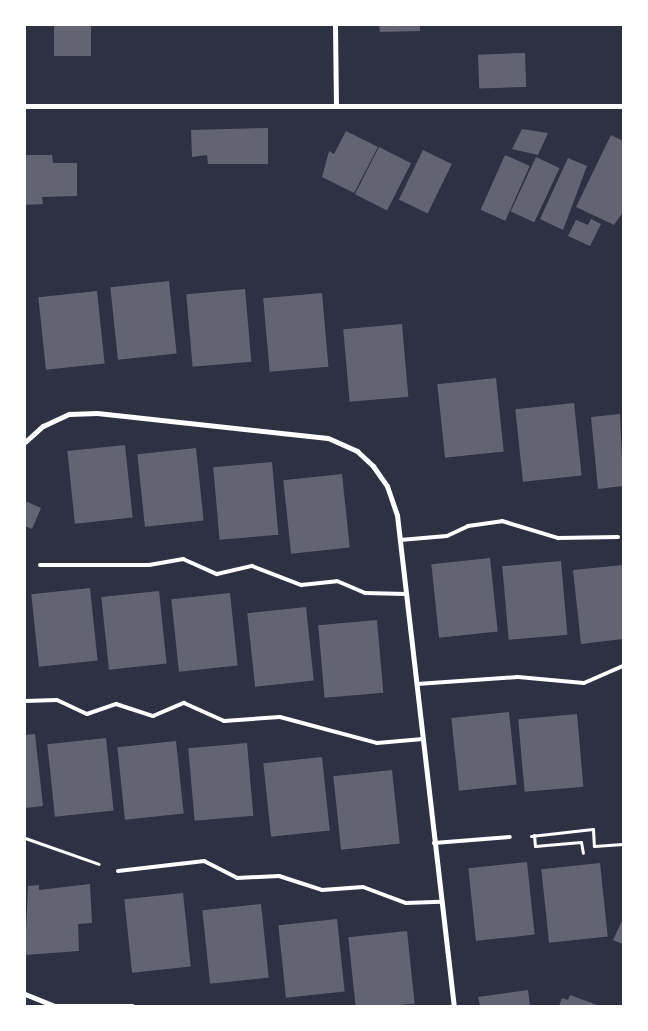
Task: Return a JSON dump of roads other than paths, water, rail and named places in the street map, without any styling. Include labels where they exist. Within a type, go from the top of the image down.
[{"type":"street","points":[[335,25],[336,106]]},
{"type":"street","points":[[25,106],[623,106]]},
{"type":"street","points":[[25,442],[43,426],[69,414],[97,413],[328,438],[357,451],[373,466],[386,486],[400,540],[454,1006]]},
{"type":"street","points":[[25,994],[55,1006],[132,1006]]},
{"type":"lane","points":[[400,540],[447,536],[468,526],[502,521],[558,538],[618,537]]},
{"type":"lane","points":[[40,564],[149,565],[183,559],[217,574],[252,566],[301,585],[338,581],[365,593],[406,594]]},
{"type":"lane","points":[[417,684],[518,677],[584,684],[623,666]]},
{"type":"lane","points":[[25,701],[57,700],[87,714],[116,704],[154,716],[184,703],[224,721],[280,717],[376,742],[423,739]]},
{"type":"lane","points":[[434,843],[510,838]]},
{"type":"lane","points":[[118,871],[204,860],[237,878],[279,876],[322,890],[363,886],[406,903],[441,902]]}]
